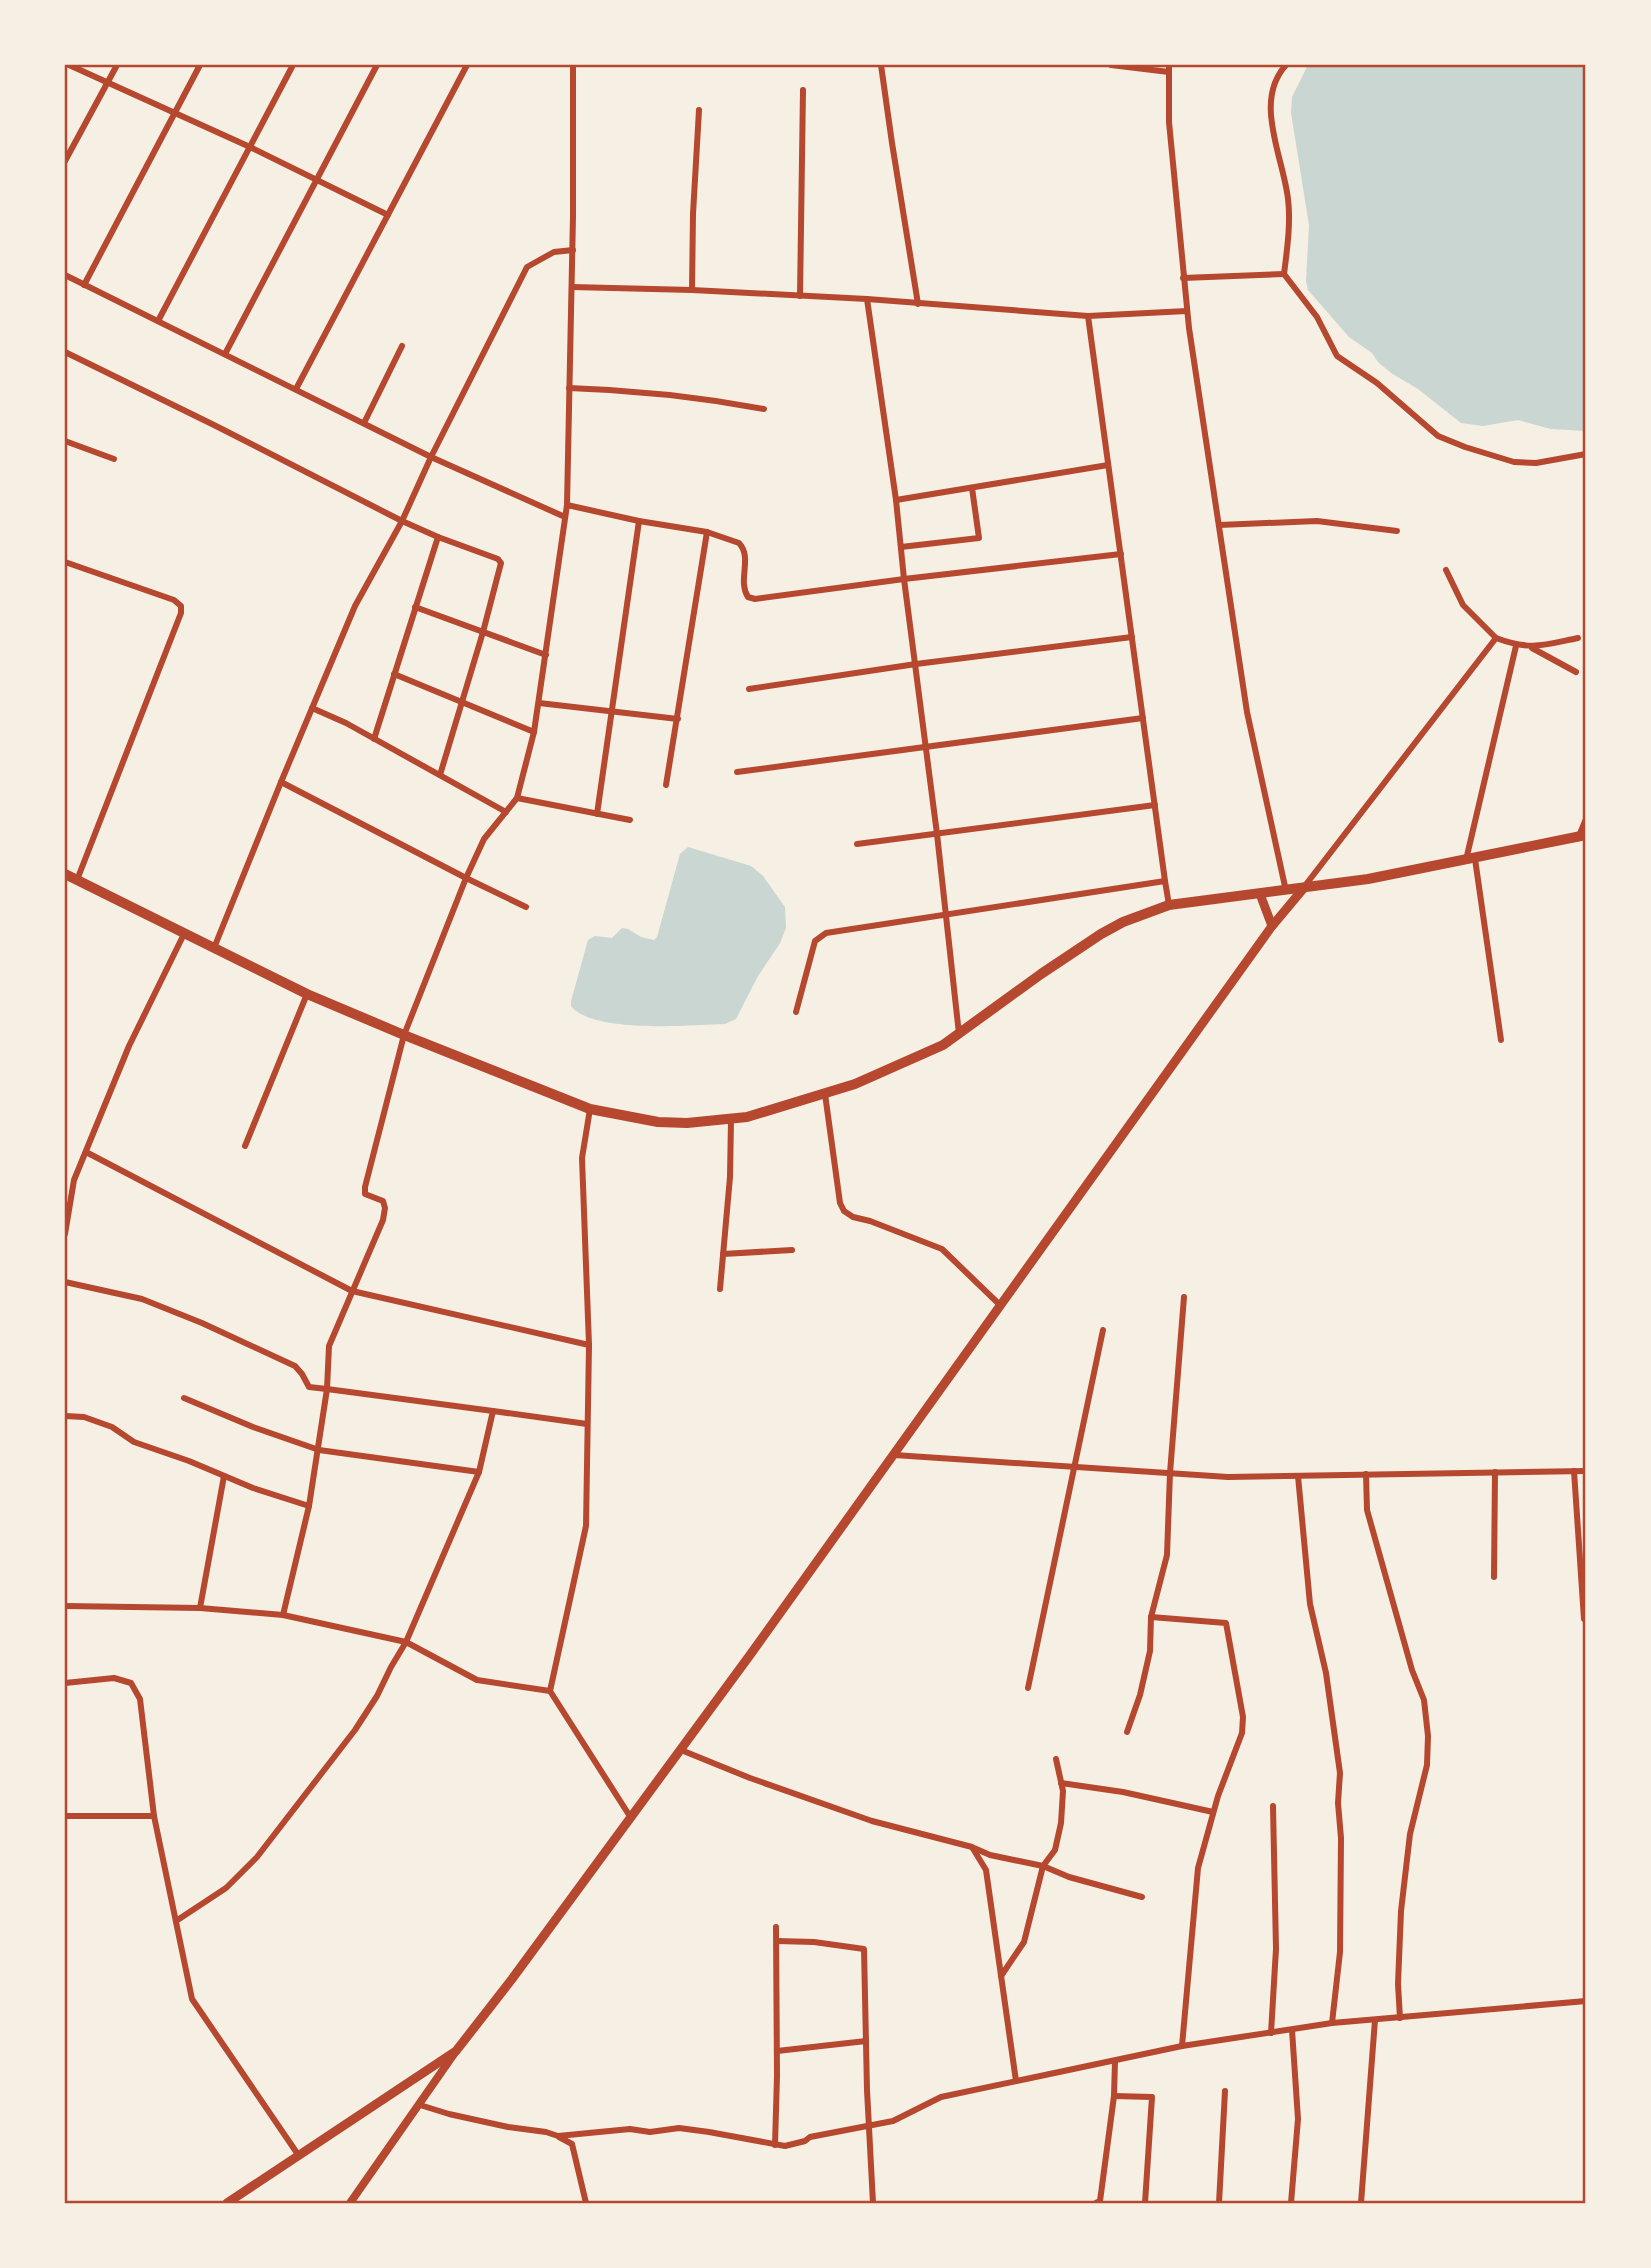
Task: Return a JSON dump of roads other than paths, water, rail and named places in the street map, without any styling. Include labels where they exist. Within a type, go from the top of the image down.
[{"type":"highway","points":[[65,874],[307,994],[404,1035],[590,1109],[658,1122],[687,1124],[731,1120],[825,1094],[855,1084],[943,1045],[1101,934],[1123,922],[1168,905],[1368,879],[1583,835]]},
{"type":"main road","points":[[227,2203],[456,2051],[681,1750],[1272,926],[1303,889]]},
{"type":"main road","points":[[1260,894],[1272,926]]},
{"type":"street","points":[[69,65],[250,147],[388,215]]},
{"type":"street","points":[[65,162],[117,65]]},
{"type":"street","points":[[85,285],[200,65]]},
{"type":"street","points":[[158,321],[293,65]]},
{"type":"street","points":[[225,354],[377,65]]},
{"type":"street","points":[[296,389],[467,65]]},
{"type":"street","points":[[283,1615],[309,1506],[319,1450],[327,1389],[329,1346],[383,1220],[383,1201],[365,1194],[365,1186],[404,1035],[484,839],[517,798],[534,732],[567,505],[573,250],[573,65]]},
{"type":"street","points":[[881,65],[918,304]]},
{"type":"street","points":[[1111,65],[1169,69],[1169,122],[1187,310],[1247,712],[1286,891]]},
{"type":"street","points":[[1286,65],[1278,73],[1270,93],[1272,120],[1288,201],[1284,274],[1317,317],[1337,356],[1377,383],[1438,436],[1514,462],[1536,463],[1586,454]]},
{"type":"street","points":[[800,296],[803,90]]},
{"type":"street","points":[[692,290],[699,110]]},
{"type":"street","points":[[213,949],[355,606],[402,521],[431,457],[527,267],[554,252],[573,250]]},
{"type":"street","points":[[1183,278],[1284,274]]},
{"type":"street","points":[[65,275],[431,457],[565,517]]},
{"type":"street","points":[[572,287],[867,299],[1088,316],[1187,310]]},
{"type":"street","points":[[867,299],[896,500],[959,1034]]},
{"type":"street","points":[[1088,316],[1168,905]]},
{"type":"street","points":[[364,423],[402,346]]},
{"type":"street","points":[[65,352],[402,521],[498,559],[501,563],[483,632],[440,775]]},
{"type":"street","points":[[569,388],[622,389],[709,399],[764,409]]},
{"type":"street","points":[[65,442],[114,459]]},
{"type":"street","points":[[896,500],[1108,465]]},
{"type":"street","points":[[901,547],[979,538],[972,488]]},
{"type":"street","points":[[567,505],[707,532],[739,543],[745,554],[744,590],[748,597],[755,599],[1121,554]]},
{"type":"street","points":[[597,814],[639,521]]},
{"type":"street","points":[[1219,525],[1317,521],[1397,531]]},
{"type":"street","points":[[666,785],[707,532]]},
{"type":"street","points":[[374,739],[438,537]]},
{"type":"street","points":[[65,562],[174,600],[181,606],[181,613],[78,880]]},
{"type":"street","points":[[1446,570],[1463,605],[1496,638],[1516,646],[1532,648],[1578,638]]},
{"type":"street","points":[[415,607],[546,655]]},
{"type":"street","points":[[749,689],[916,664],[1132,637]]},
{"type":"street","points":[[1303,889],[1496,638]]},
{"type":"street","points":[[1501,1040],[1471,859],[1516,646]]},
{"type":"street","points":[[1532,648],[1576,672]]},
{"type":"street","points":[[394,674],[534,732]]},
{"type":"street","points":[[539,704],[678,719]]},
{"type":"street","points":[[312,708],[506,812]]},
{"type":"street","points":[[737,772],[1143,718]]},
{"type":"street","points":[[281,782],[466,878],[526,906]]},
{"type":"street","points":[[517,798],[630,820]]},
{"type":"street","points":[[857,844],[1155,805]]},
{"type":"street","points":[[1583,835],[1586,819]]},
{"type":"street","points":[[796,1012],[812,947],[819,936],[827,933],[1165,881]]},
{"type":"street","points":[[65,1234],[69,1189],[129,1046],[184,934]]},
{"type":"street","points":[[245,1146],[307,994]]},
{"type":"street","points":[[825,1094],[840,1203],[844,1211],[853,1217],[942,1249],[1001,1306]]},
{"type":"street","points":[[590,1109],[582,1158],[589,1345],[586,1526],[550,1691],[631,1818]]},
{"type":"street","points":[[720,1289],[730,1177],[731,1120]]},
{"type":"street","points":[[86,1152],[352,1292],[589,1345]]},
{"type":"street","points":[[723,1254],[792,1250]]},
{"type":"street","points":[[65,1282],[142,1298],[173,1310],[295,1366],[309,1387],[587,1424]]},
{"type":"street","points":[[1127,1732],[1140,1695],[1147,1662],[1151,1618],[1167,1555],[1170,1473],[1184,1297]]},
{"type":"street","points":[[1028,1688],[1103,1330]]},
{"type":"street","points":[[184,1398],[253,1427],[319,1450],[479,1472]]},
{"type":"street","points":[[176,1922],[226,1888],[257,1857],[355,1730],[377,1696],[407,1642],[479,1472],[494,1412]]},
{"type":"street","points":[[65,1416],[84,1417],[112,1427],[134,1442],[309,1506]]},
{"type":"street","points":[[894,1455],[1227,1477],[1586,1471]]},
{"type":"street","points":[[1574,1471],[1583,1555],[1586,1620]]},
{"type":"street","points":[[1494,1577],[1495,1472]]},
{"type":"street","points":[[1366,1474],[1367,1510],[1412,1670],[1424,1700],[1428,1735],[1427,1765],[1410,1834],[1401,1911],[1398,1984],[1400,2018]]},
{"type":"street","points":[[200,1608],[224,1476]]},
{"type":"street","points":[[1298,1476],[1310,1604],[1328,1685],[1340,1773],[1340,1952],[1332,2023]]},
{"type":"street","points":[[65,1606],[200,1608],[283,1615],[407,1642],[477,1680],[550,1691]]},
{"type":"street","points":[[1151,1618],[1221,1622],[1228,1626],[1243,1717],[1242,1732],[1213,1812],[1198,1868],[1182,2046]]},
{"type":"street","points":[[65,1683],[114,1678],[131,1683],[140,1699],[154,1816],[192,1999],[299,2156]]},
{"type":"street","points":[[681,1750],[750,1778],[872,1821],[972,1847],[990,1855],[1043,1866],[1069,1877],[1142,1897]]},
{"type":"street","points":[[1001,1976],[1024,1942],[1043,1866],[1055,1850],[1063,1791],[1056,1759]]},
{"type":"street","points":[[1061,1783],[1123,1792],[1213,1812]]},
{"type":"street","points":[[1270,2033],[1276,1949],[1273,1806]]},
{"type":"street","points":[[65,1815],[154,1816]]},
{"type":"street","points":[[972,1847],[986,1870],[1016,2081]]},
{"type":"street","points":[[775,2145],[776,1927]]},
{"type":"street","points":[[777,1941],[814,1942],[864,1949],[873,2203]]},
{"type":"street","points":[[419,2105],[449,2114],[558,2136],[583,2136],[630,2129],[650,2132],[679,2128],[785,2146],[810,2137],[893,2121],[941,2097],[1182,2046],[1332,2023],[1586,2001]]},
{"type":"street","points":[[1361,2203],[1375,2020]]},
{"type":"street","points":[[1291,2203],[1298,2119],[1292,2030]]},
{"type":"street","points":[[777,2050],[866,2041]]},
{"type":"street","points":[[350,2203],[456,2051]]},
{"type":"street","points":[[1096,2203],[1100,2201],[1114,2096],[1115,2061]]},
{"type":"street","points":[[1219,2203],[1225,2091]]},
{"type":"street","points":[[1114,2096],[1152,2096],[1145,2203]]},
{"type":"street","points":[[558,2136],[572,2144],[586,2203]]}]
